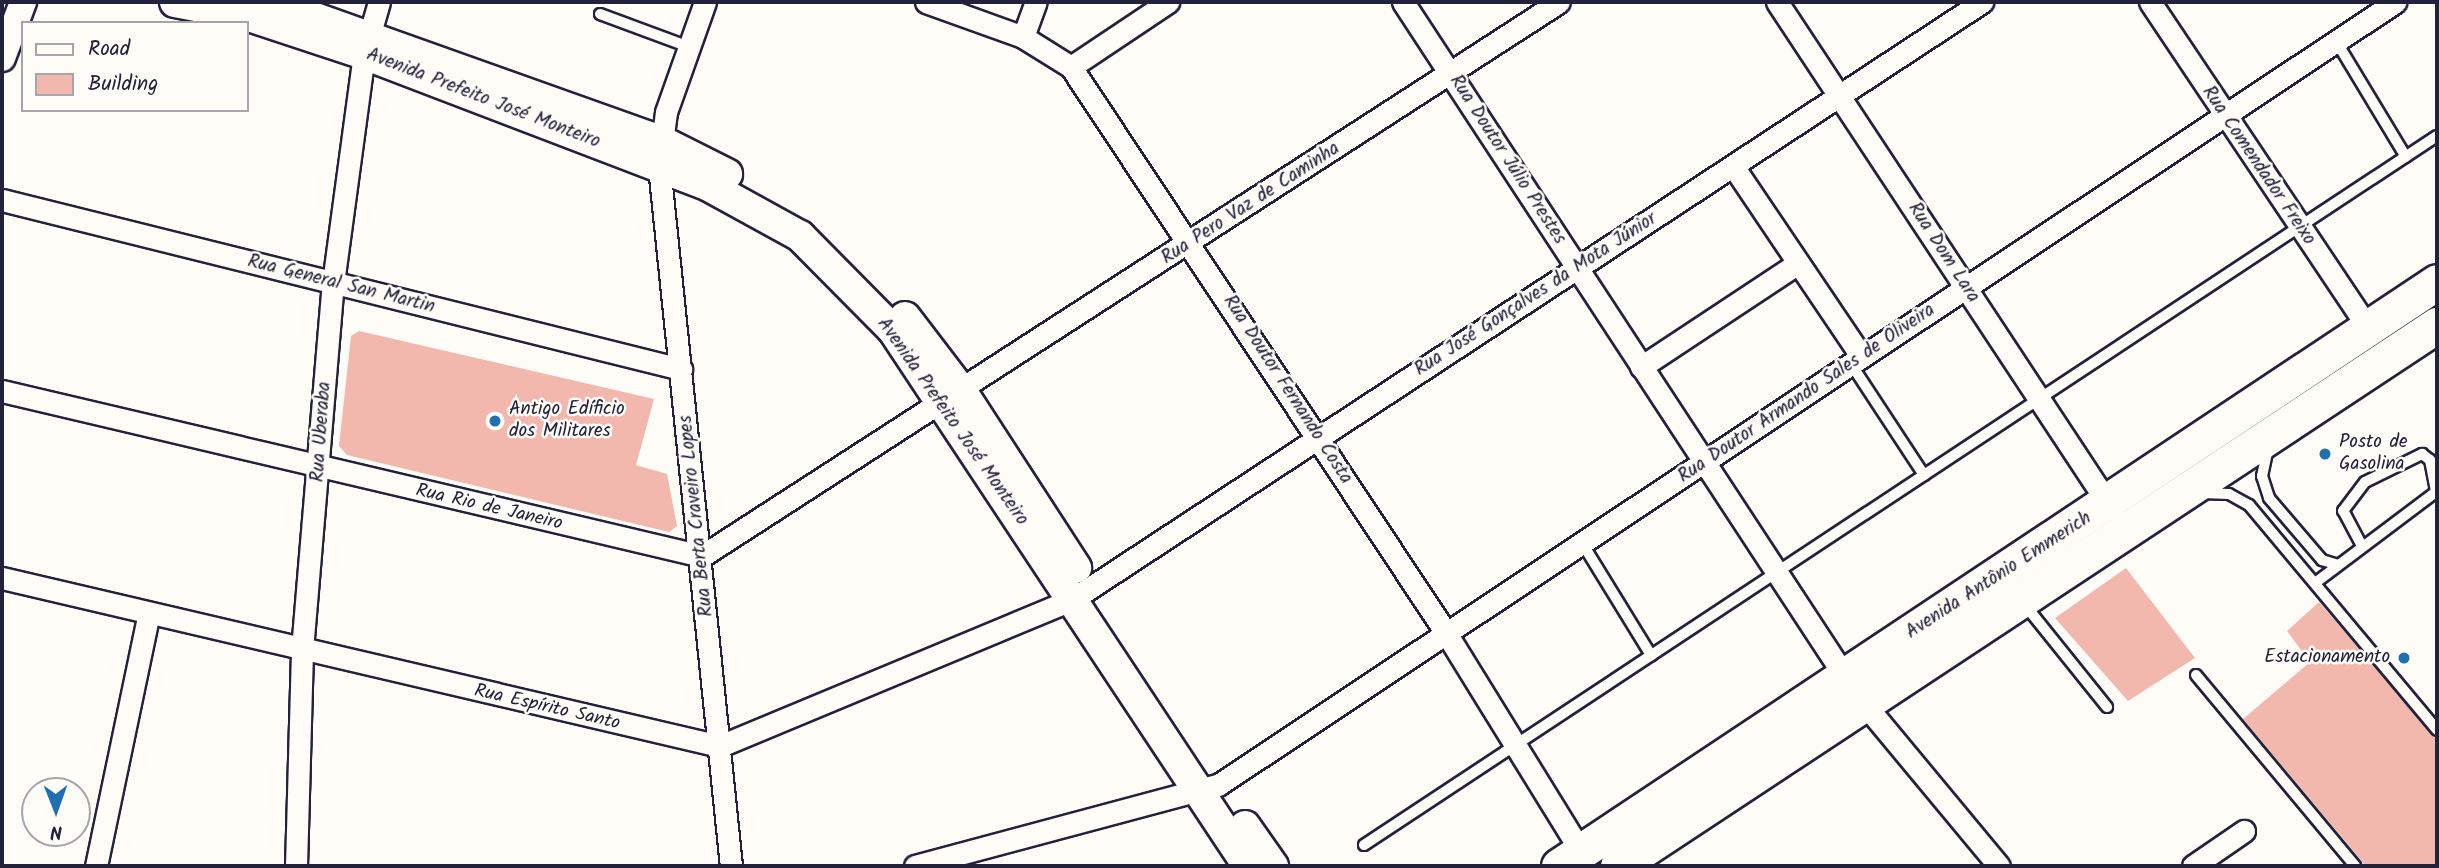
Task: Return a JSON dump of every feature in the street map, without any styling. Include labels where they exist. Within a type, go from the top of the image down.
[{"type":"main road","name":"Avenida Prefeito José Monteiro","points":[[175,2],[366,43]]},
{"type":"main road","name":"Avenida Prefeito José Monteiro","points":[[270,2],[366,43],[660,154],[808,217],[902,312],[948,393],[1209,788],[1273,866]]},
{"type":"main road","name":"Avenida Antônio Emmerich","points":[[1618,866],[1855,691],[2117,517],[2368,328],[2437,282]]},
{"type":"main road","name":"Avenida Antônio Emmerich","points":[[1570,859],[1855,691],[2021,600],[2117,517],[2185,494],[2437,325]]},
{"type":"main road","name":"Avenida Prefeito José Monteiro","points":[[1209,788],[1248,866]]},
{"type":"street","points":[[2,58],[23,2]]},
{"type":"street","name":"Rua Uberaba","points":[[296,866],[302,650],[320,469],[333,283],[366,43],[379,2]]},
{"type":"street","points":[[660,154],[689,47],[705,2]]},
{"type":"street","name":"Rua Doutor Fernando Costa","points":[[926,2],[1023,37],[1071,67],[1192,244],[1447,633],[1514,746],[1570,859]]},
{"type":"street","points":[[1023,37],[1035,2]]},
{"type":"street","points":[[1071,67],[1168,2]]},
{"type":"street","name":"Rua Doutor Júlio Prestes","points":[[1403,2],[1855,691],[1999,866]]},
{"type":"street","name":"Rua Pero Vaz de Caminha","points":[[948,393],[1192,244],[1559,2]]},
{"type":"street","name":"Rua Dom Lara","points":[[1777,2],[2117,517]]},
{"type":"street","name":"Rua José Gonçalves da Mota Júnior","points":[[1081,594],[1982,2]]},
{"type":"street","name":"Rua Comendador Freixo","points":[[2150,2],[2368,328]]},
{"type":"street","name":"Rua Doutor Armando Sales de Oliveira","points":[[915,866],[1209,788],[1447,633],[2395,2]]},
{"type":"street","name":"Rua Berta Craveiro Lopes","points":[[660,154],[731,866]]},
{"type":"street","points":[[1733,166],[1798,263],[1856,360]]},
{"type":"street","name":"Rua General San Martin","points":[[2,200],[681,369]]},
{"type":"street","points":[[1641,366],[1798,263]]},
{"type":"street","name":"Rua Rio de Janeiro","points":[[2,391],[320,469],[702,556]]},
{"type":"street","points":[[702,556],[948,393]]},
{"type":"street","name":"Rua Espírito Santo","points":[[2,578],[720,746]]},
{"type":"street","points":[[720,746],[1081,594]]},
{"type":"street","points":[[96,866],[149,613]]},
{"type":"street","points":[[2193,866],[2244,831]]},
{"type":"lane","points":[[600,14],[689,47]]},
{"type":"lane","points":[[2336,41],[2406,157]]},
{"type":"lane","points":[[1364,845],[2437,136]]},
{"type":"lane","points":[[1856,360],[1924,475]]},
{"type":"lane","points":[[2273,435],[2262,476],[2269,498],[2322,560],[2338,565]]},
{"type":"lane","points":[[2315,583],[2437,491],[2430,460],[2422,454],[2365,482],[2343,511],[2361,546]]},
{"type":"lane","points":[[2185,494],[2240,497],[2437,730]]},
{"type":"lane","points":[[1582,543],[1651,655]]},
{"type":"lane","points":[[2021,600],[2107,707]]},
{"type":"lane","points":[[2196,675],[2356,866]]},
{"type":"building","name":"Antigo Edíficio dos Militares","points":[[359,331],[654,399],[636,465],[667,474],[677,526],[669,532],[347,455],[339,446],[351,336]]},
{"type":"building","points":[[2126,568],[2195,658],[2128,701],[2055,618]]},
{"type":"building","points":[[2319,602],[2437,738],[2437,862],[2432,866],[2366,866],[2243,719],[2310,662],[2287,631]]},
{"type":"place","name":"Antigo Edíficio dos Militares","points":[[495,421]]},
{"type":"place","name":"Posto de Gasolina","points":[[2325,454]]},
{"type":"place","name":"Estacionamento","points":[[2404,658]]}]
